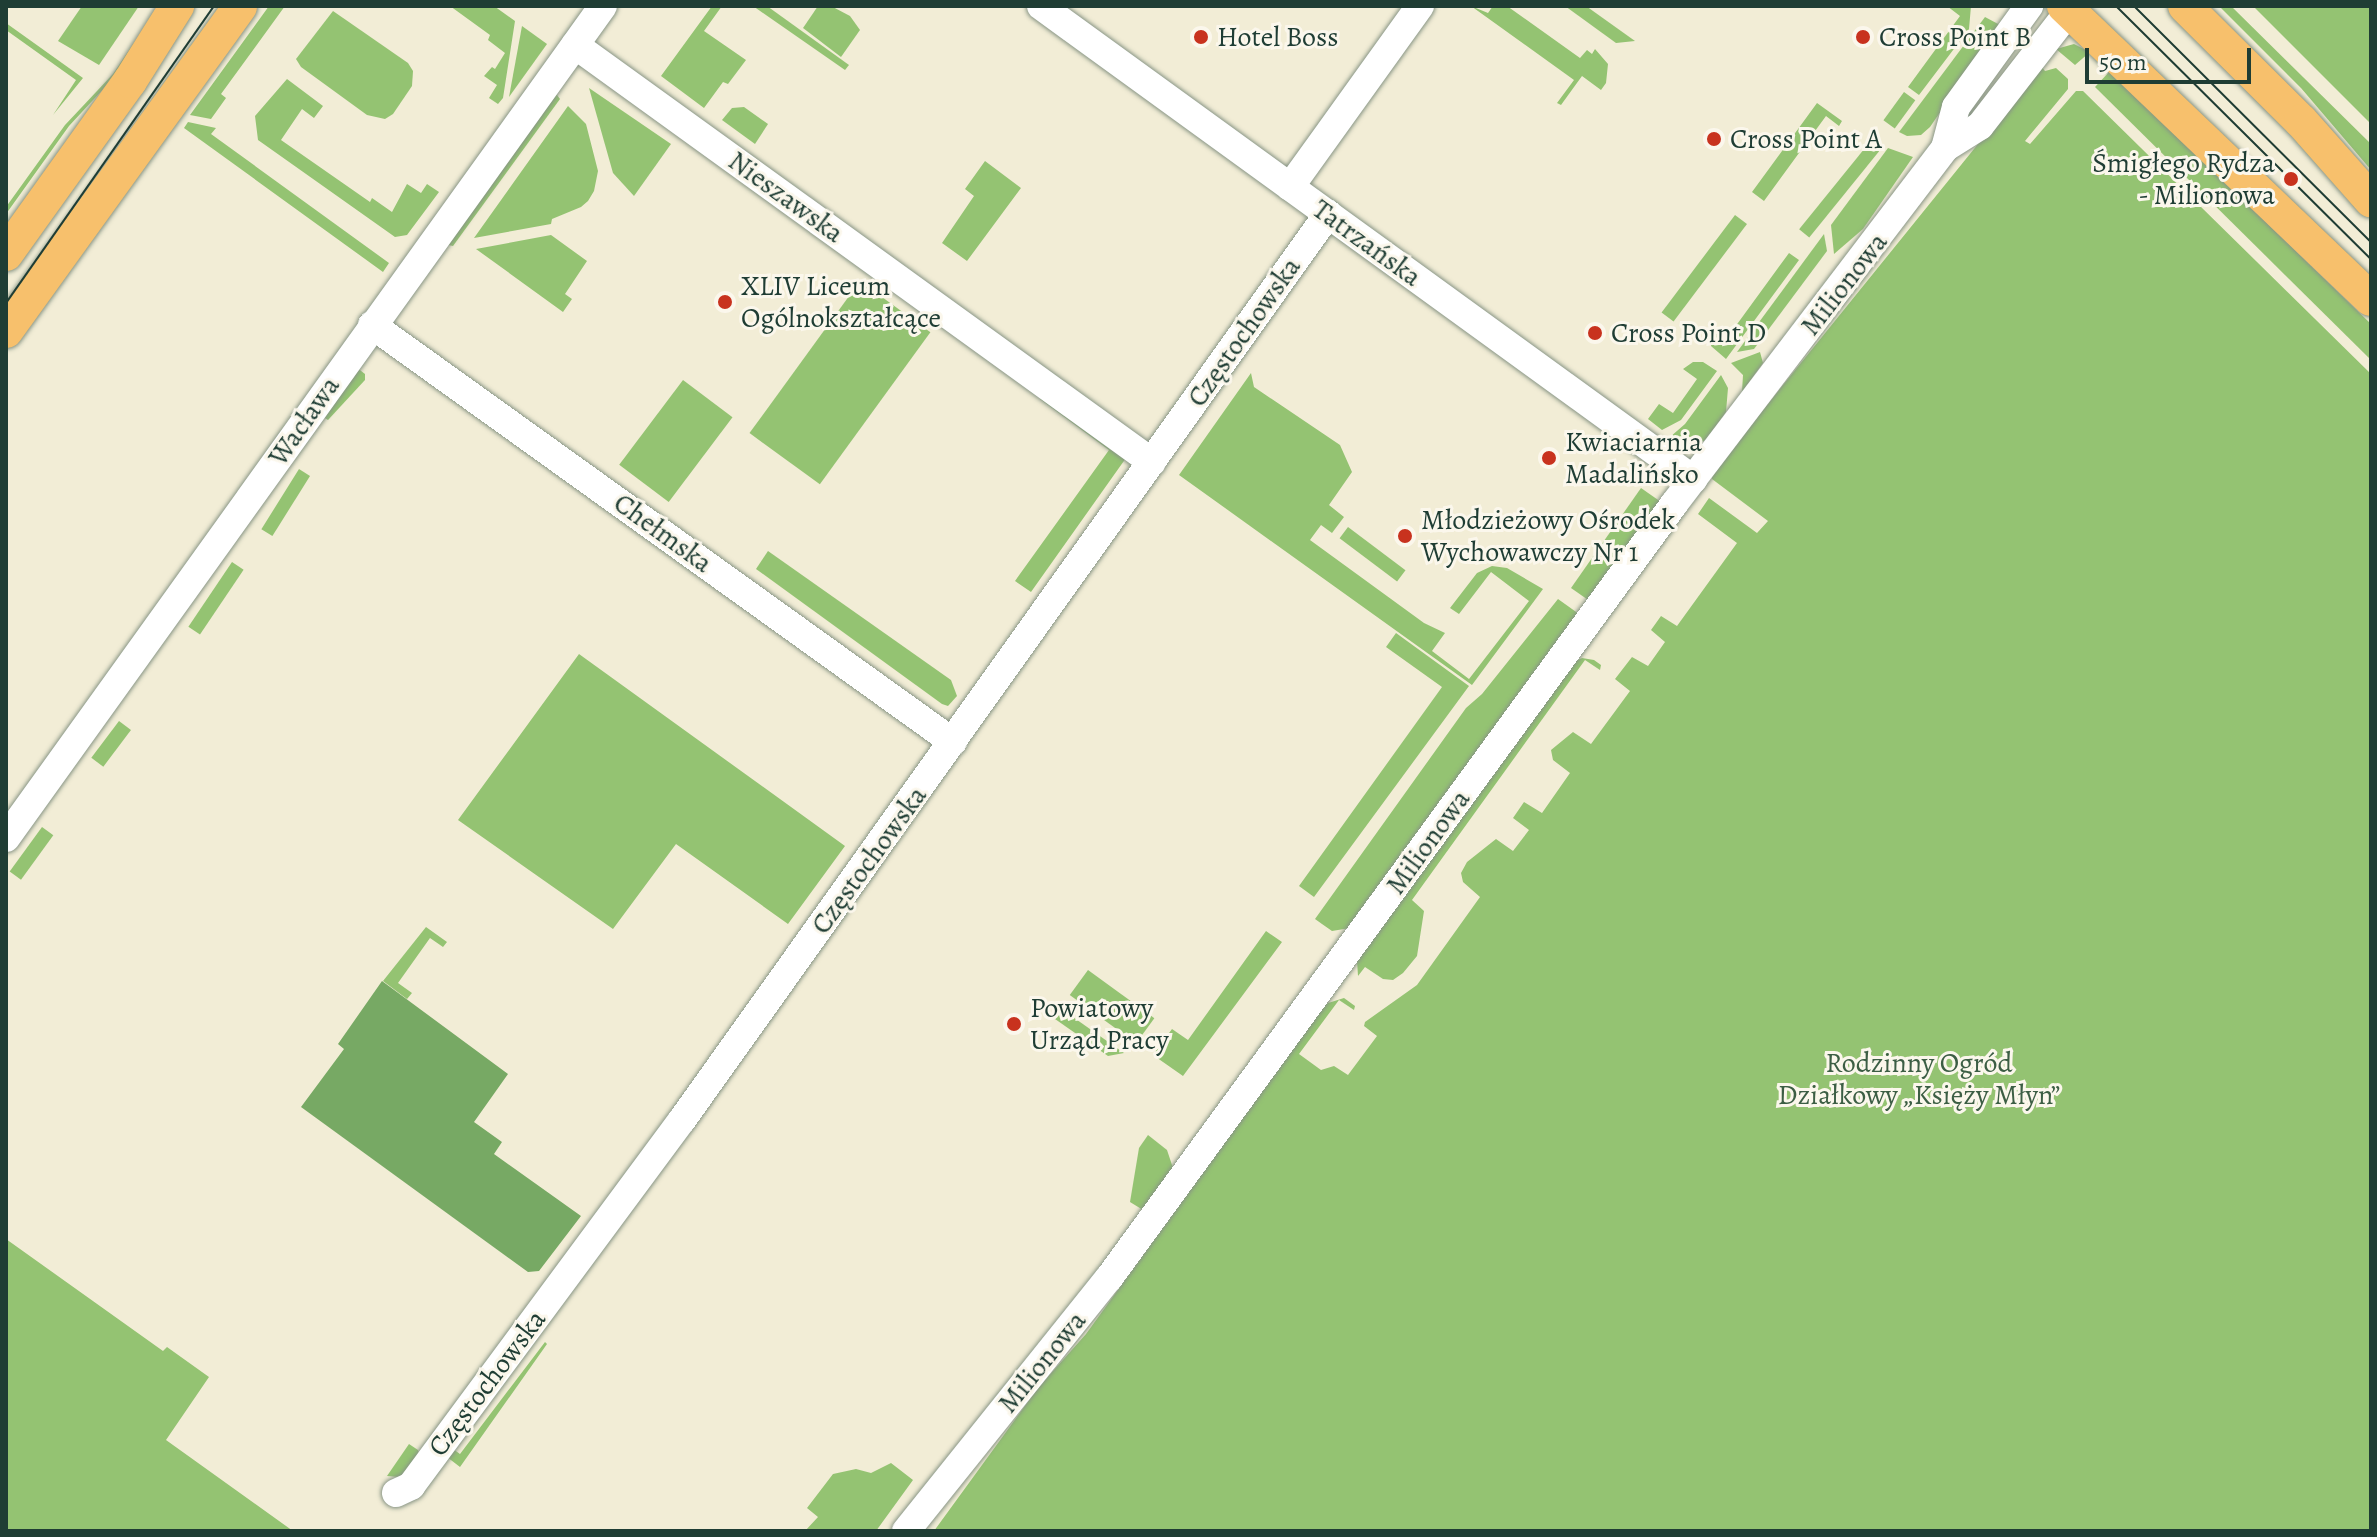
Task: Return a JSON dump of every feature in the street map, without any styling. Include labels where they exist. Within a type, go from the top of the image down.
[{"type":"main road","points":[[6,254],[130,81],[177,6]]},
{"type":"main road","points":[[6,331],[240,6]]},
{"type":"main road","points":[[2185,6],[2301,121],[2371,200]]},
{"type":"main road","points":[[2069,8],[2371,299]]},
{"type":"street","name":"Wacława","points":[[6,838],[603,6]]},
{"type":"street","name":"Tatrzańska","points":[[1041,6],[1693,479]]},
{"type":"street","points":[[1290,187],[1420,6]]},
{"type":"street","name":"Milionowa","points":[[1945,148],[1956,107],[2029,6]]},
{"type":"street","name":"Milionowa","points":[[906,1531],[1109,1278],[1693,479],[1945,148],[1980,126],[2069,8]]},
{"type":"street","name":"Nieszawska","points":[[575,45],[1152,462]]},
{"type":"street","name":"Częstochowska","points":[[396,1493],[411,1486],[530,1327],[953,742],[1328,214]]},
{"type":"street","name":"Chełmska","points":[[372,325],[953,742]]},
{"type":"green space","points":[[82,6],[139,6],[99,65],[58,41]]},
{"type":"green space","points":[[269,6],[285,6],[221,94],[226,98],[211,119],[190,115]]},
{"type":"green space","points":[[450,6],[494,6],[515,21],[503,98],[498,104],[489,98],[497,85],[484,76],[492,67],[495,69],[505,53],[488,40],[490,35]]},
{"type":"green space","points":[[712,6],[722,6],[704,31],[746,60],[728,84],[723,82],[704,108],[661,76]]},
{"type":"green space","points":[[753,6],[767,6],[849,65],[845,70]]},
{"type":"green space","points":[[818,6],[831,6],[850,16],[860,30],[841,57],[803,28]]},
{"type":"green space","points":[[1471,6],[1488,13],[1493,6],[1507,6],[1580,58],[1587,50],[1592,54],[1595,49],[1608,64],[1606,83],[1601,90],[1582,76],[1561,105],[1557,103],[1574,80]]},
{"type":"green space","points":[[1565,6],[1586,6],[1635,41],[1616,43]]},
{"type":"green space","points":[[1947,6],[1971,6],[1969,29],[1919,95],[1908,87],[1960,16]]},
{"type":"green space","points":[[2219,6],[2231,6],[2371,144],[2371,170],[2301,88]]},
{"type":"green space","points":[[2253,6],[2371,6],[2371,124]]},
{"type":"green space","points":[[333,11],[408,63],[413,71],[412,86],[393,114],[385,119],[367,115],[301,67],[296,59]]},
{"type":"green space","points":[[1985,17],[2000,25],[1930,127],[1921,135],[1907,136],[1899,132]]},
{"type":"green space","points":[[148,22],[119,72],[69,126],[6,214],[6,207],[65,125],[113,74]]},
{"type":"green space","points":[[6,23],[83,78],[53,115],[76,80],[6,30]]},
{"type":"green space","points":[[522,26],[547,44],[509,97]]},
{"type":"green space","points":[[2074,44],[2090,52],[2075,65],[2056,49]]},
{"type":"green space","name":"Rodzinny Ogród Działkowy „Księży Młyn”","points":[[2041,66],[2045,71],[2056,68],[2068,79],[2068,89],[2025,141],[2030,144],[2076,91],[2083,91],[2371,374],[2371,1531],[934,1531],[1038,1388],[1086,1334],[1325,1004],[1344,998],[1355,1006],[1354,1010],[1339,1000],[1299,1054],[1321,1070],[1334,1066],[1348,1075],[1377,1036],[1364,1026],[1365,1022],[1417,985],[1480,897],[1463,882],[1461,873],[1467,862],[1496,839],[1513,851],[1529,830],[1513,818],[1524,802],[1542,813],[1570,773],[1553,760],[1551,750],[1573,732],[1591,744],[1630,691],[1615,679],[1632,657],[1648,666],[1665,642],[1651,630],[1661,616],[1677,626],[1737,543],[1698,514],[1709,498],[1757,533],[1768,521],[1712,479],[1712,473]]},
{"type":"green space","points":[[2110,71],[2371,324],[2371,360],[2095,87]]},
{"type":"green space","points":[[287,79],[323,106],[314,118],[302,109],[281,140],[370,202],[372,198],[392,212],[407,184],[421,193],[427,184],[439,192],[407,235],[395,237],[258,140],[255,116]]},
{"type":"green space","points":[[589,88],[671,144],[634,196],[613,173]]},
{"type":"green space","points":[[554,91],[560,99],[453,246],[444,244]]},
{"type":"green space","points":[[1904,92],[1915,100],[1895,129],[1883,120]]},
{"type":"green space","points":[[1817,103],[1842,121],[1839,126],[1826,116],[1764,201],[1752,192]]},
{"type":"green space","points":[[568,106],[586,124],[598,171],[594,191],[588,201],[552,219],[551,224],[474,238]]},
{"type":"green space","points":[[744,107],[768,124],[755,144],[722,120],[732,108]]},
{"type":"green space","points":[[188,122],[216,128],[211,134],[389,263],[383,272],[184,128]]},
{"type":"green space","points":[[1869,143],[1879,151],[1809,237],[1799,229]]},
{"type":"green space","points":[[1888,148],[1913,157],[1863,229],[1834,254],[1831,225]]},
{"type":"green space","points":[[985,161],[1021,188],[967,261],[942,243],[974,196],[965,189]]},
{"type":"green space","points":[[1735,215],[1747,224],[1674,321],[1662,312]]},
{"type":"green space","points":[[1824,234],[1827,251],[1754,349],[1737,352]]},
{"type":"green space","points":[[551,235],[587,261],[565,294],[572,299],[563,312],[476,249]]},
{"type":"green space","points":[[1789,253],[1799,260],[1726,359],[1711,346],[1710,332],[1713,328],[1727,338]]},
{"type":"green space","points":[[860,281],[930,332],[820,484],[749,433]]},
{"type":"green space","points":[[1760,352],[1763,363],[1742,392],[1743,375],[1731,363]]},
{"type":"green space","points":[[1693,362],[1703,362],[1717,371],[1681,420],[1662,430],[1648,419],[1659,404],[1673,413],[1697,379],[1683,369]]},
{"type":"green space","points":[[356,367],[365,374],[365,380],[328,420],[320,415]]},
{"type":"green space","points":[[1251,373],[1254,387],[1340,445],[1352,472],[1329,505],[1344,517],[1332,533],[1321,525],[1310,540],[1424,623],[1445,633],[1432,651],[1469,679],[1529,601],[1491,572],[1459,614],[1450,608],[1477,573],[1492,566],[1507,568],[1543,589],[1472,685],[1179,475]]},
{"type":"green space","points":[[1721,375],[1728,388],[1726,412],[1706,440],[1683,450],[1662,444],[1685,424]]},
{"type":"green space","points":[[683,380],[733,417],[669,502],[619,465]]},
{"type":"green space","points":[[1043,396],[1126,458],[1031,592],[1015,581],[1109,450],[1040,399]]},
{"type":"green space","points":[[299,469],[310,476],[272,536],[261,529]]},
{"type":"green space","points":[[1641,488],[1661,502],[1591,602],[1571,588]]},
{"type":"green space","points":[[1348,527],[1406,570],[1397,582],[1340,538]]},
{"type":"green space","points":[[768,551],[951,680],[957,696],[948,706],[942,704],[756,569]]},
{"type":"green space","points":[[232,562],[244,570],[200,634],[188,627]]},
{"type":"green space","points":[[1558,599],[1579,614],[1350,928],[1332,931],[1315,919],[1466,708],[1482,694]]},
{"type":"green space","points":[[1396,633],[1469,686],[1314,897],[1299,886],[1442,687],[1386,647]]},
{"type":"green space","points":[[579,654],[845,846],[788,924],[676,844],[613,929],[458,820]]},
{"type":"green space","points":[[1582,658],[1594,660],[1601,665],[1600,670],[1585,660],[1412,900],[1424,911],[1417,956],[1393,980],[1383,979],[1365,967],[1358,976],[1357,961],[1574,662]]},
{"type":"green space","points":[[119,721],[131,730],[103,767],[91,758]]},
{"type":"green space","points":[[42,827],[53,835],[21,880],[10,871]]},
{"type":"green space","points":[[426,927],[447,942],[443,947],[430,938],[398,983],[412,993],[407,999],[383,981]]},
{"type":"green space","points":[[1266,931],[1282,942],[1183,1076],[1153,1055],[1172,1029],[1188,1040]]},
{"type":"green space","points":[[1088,970],[1154,1018],[1136,1043],[1070,995]]},
{"type":"green space","points":[[382,981],[508,1074],[474,1122],[502,1142],[494,1154],[581,1216],[539,1271],[528,1272],[301,1107],[344,1049],[338,1044]]},
{"type":"green space","points":[[1063,1010],[1124,1053],[1108,1056],[1055,1019]]},
{"type":"green space","points":[[1148,1135],[1167,1150],[1173,1168],[1143,1210],[1130,1202],[1139,1148]]},
{"type":"green space","points":[[6,1239],[163,1351],[167,1347],[209,1377],[166,1440],[293,1531],[6,1531]]},
{"type":"green space","points":[[545,1342],[547,1344],[460,1467],[447,1457],[453,1449],[460,1454]]},
{"type":"green space","points":[[409,1444],[418,1450],[420,1458],[399,1477],[387,1476]]},
{"type":"green space","points":[[891,1463],[913,1480],[876,1531],[805,1531],[818,1517],[807,1508],[833,1474],[856,1469],[871,1473]]},
{"type":"tram line","points":[[6,303],[214,6]]},
{"type":"tram line","points":[[2116,6],[2371,259]]},
{"type":"tram line","points":[[2134,6],[2371,242]]},
{"type":"place","name":"Hotel Boss","points":[[1201,37]]},
{"type":"place","name":"Cross Point B","points":[[1863,37]]},
{"type":"place","name":"Cross Point A","points":[[1714,139]]},
{"type":"place","name":"Śmigłego Rydza - Milionowa","points":[[2291,179]]},
{"type":"place","name":"XLIV Liceum Ogólnokształcące","points":[[725,302]]},
{"type":"place","name":"Cross Point D","points":[[1595,333]]},
{"type":"place","name":"Kwiaciarnia Madalińsko","points":[[1549,458]]},
{"type":"place","name":"Młodzieżowy Ośrodek Wychowawczy Nr 1","points":[[1405,536]]},
{"type":"place","name":"Powiatowy Urząd Pracy","points":[[1014,1024]]}]
